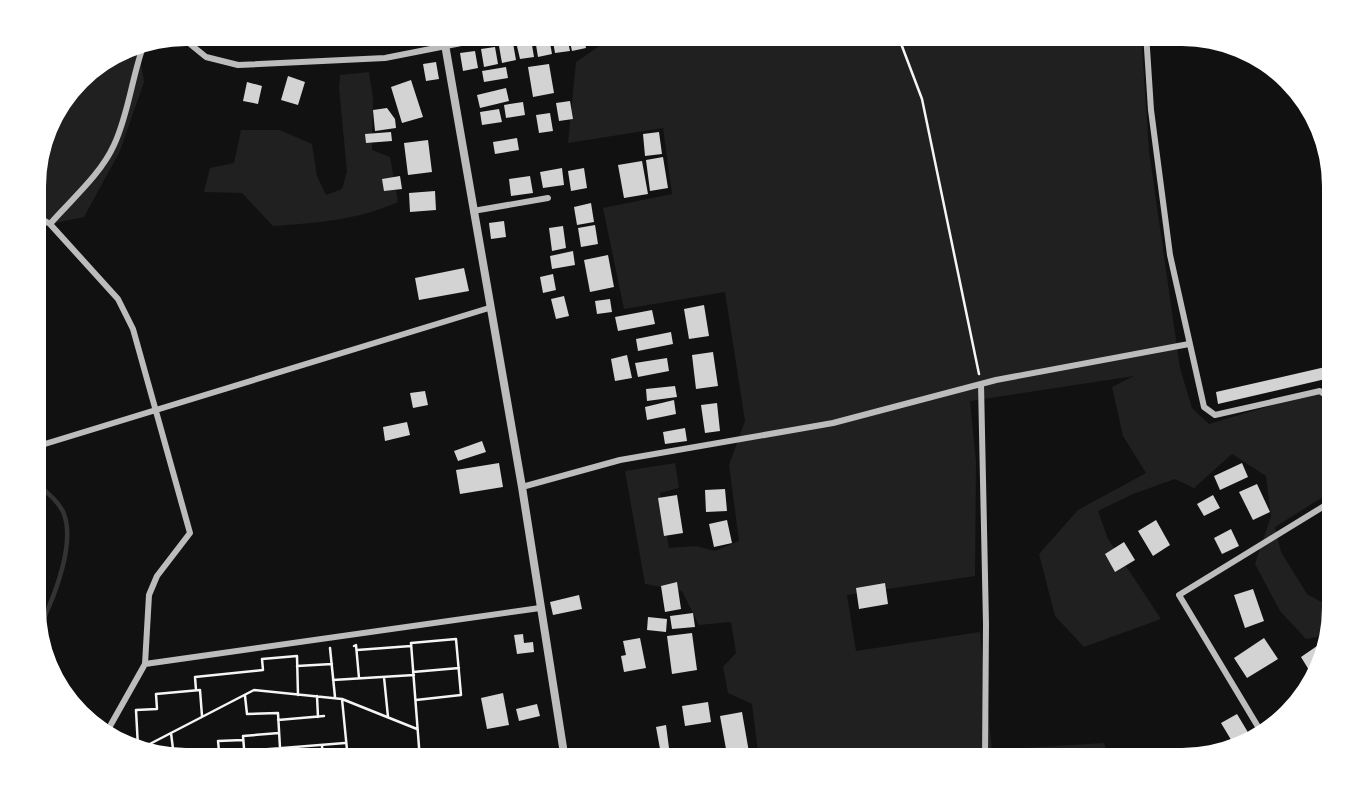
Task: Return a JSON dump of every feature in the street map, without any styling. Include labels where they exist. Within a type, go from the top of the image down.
[{"type":"street","points":[[192,46],[206,57],[238,65],[385,58],[455,46]]},
{"type":"street","points":[[1147,46],[1151,110],[1170,255],[1204,407],[1215,415],[1322,393]]},
{"type":"street","points":[[446,48],[522,487],[563,748]]},
{"type":"street","points":[[50,224],[106,161],[121,127],[141,53]]},
{"type":"street","points":[[473,211],[548,198]]},
{"type":"street","points":[[46,222],[118,299],[133,329],[190,533],[157,576],[149,595],[145,664],[111,725]]},
{"type":"street","points":[[46,443],[489,307]]},
{"type":"street","points":[[522,487],[620,460],[832,423],[981,384],[1189,344]]},
{"type":"street","points":[[981,384],[986,624],[985,747]]},
{"type":"street","points":[[1257,725],[1180,595],[1322,507]]},
{"type":"street","points":[[145,664],[540,608]]},
{"type":"path","points":[[902,46],[922,99],[981,384]]},
{"type":"path","points":[[357,650],[456,639],[461,695],[416,700]]},
{"type":"path","points":[[343,647],[356,645],[359,678]]},
{"type":"path","points":[[411,646],[419,748]]},
{"type":"path","points":[[330,648],[335,698]]},
{"type":"path","points":[[196,690],[195,677],[263,670],[262,659],[297,656],[298,695]]},
{"type":"path","points":[[297,666],[332,664]]},
{"type":"path","points":[[333,680],[459,668]]},
{"type":"path","points":[[384,677],[388,717]]},
{"type":"path","points":[[138,739],[136,710],[157,709],[156,694],[200,690],[202,717]]},
{"type":"path","points":[[151,743],[254,690],[342,699],[418,729]]},
{"type":"path","points":[[245,695],[247,713],[278,713],[280,748]]},
{"type":"path","points":[[317,696],[318,717]]},
{"type":"path","points":[[342,699],[347,748]]},
{"type":"path","points":[[278,720],[324,716]]},
{"type":"path","points":[[171,733],[173,747]]},
{"type":"path","points":[[244,748],[243,736],[279,733]]},
{"type":"path","points":[[219,748],[218,741],[243,740]]},
{"type":"path","points":[[281,748],[346,743]]},
{"type":"shaded area","points":[[600,46],[1142,46],[1149,151],[1180,368],[1192,408],[1209,424],[1320,391],[1322,393],[1322,498],[1275,527],[1281,552],[1307,594],[1322,602],[1319,637],[1306,639],[1280,611],[1255,564],[1271,516],[1266,476],[1232,454],[1194,488],[1175,479],[1133,494],[1098,511],[1108,539],[1161,619],[1084,647],[1055,616],[1039,554],[1078,510],[1146,473],[1123,436],[1112,387],[1134,376],[970,401],[976,462],[975,576],[847,595],[856,651],[980,632],[992,747],[757,747],[752,704],[728,693],[723,667],[736,653],[731,622],[699,625],[682,591],[645,584],[625,471],[675,463],[679,488],[660,493],[669,548],[696,546],[715,551],[739,541],[729,465],[745,421],[725,292],[624,309],[603,208],[672,194],[663,128],[568,143],[576,62]]},
{"type":"shaded area","points":[[140,53],[144,82],[120,151],[84,217],[50,224],[46,222],[47,168],[50,150],[60,124],[80,93],[93,80],[116,64]]},
{"type":"shaded area","points":[[369,72],[373,98],[372,150],[390,157],[398,202],[352,217],[273,226],[242,193],[204,192],[210,168],[234,163],[241,130],[280,130],[312,144],[317,176],[326,195],[342,189],[347,172],[340,75]]},
{"type":"shaded area","points":[[1104,743],[1105,747],[1038,747]]},
{"type":"building","points":[[499,46],[514,46],[516,60],[502,63]]},
{"type":"building","points":[[517,46],[532,46],[534,57],[520,59]]},
{"type":"building","points":[[536,46],[551,46],[552,54],[538,57]]},
{"type":"building","points":[[554,46],[569,46],[570,51],[555,53]]},
{"type":"building","points":[[571,46],[586,46],[586,48],[572,51]]},
{"type":"building","points":[[495,47],[498,64],[484,67],[481,49]]},
{"type":"building","points":[[475,51],[478,68],[463,71],[460,53]]},
{"type":"building","points":[[436,62],[439,79],[426,81],[423,64]]},
{"type":"building","points":[[549,64],[554,93],[533,97],[528,67]]},
{"type":"building","points":[[506,67],[508,78],[484,82],[482,71]]},
{"type":"building","points":[[288,76],[305,82],[298,105],[281,100]]},
{"type":"building","points":[[411,80],[423,117],[402,123],[391,87]]},
{"type":"building","points":[[247,82],[262,86],[258,104],[243,101]]},
{"type":"building","points":[[506,88],[509,101],[480,108],[477,95]]},
{"type":"building","points":[[570,101],[573,119],[559,121],[556,103]]},
{"type":"building","points":[[523,102],[525,115],[506,118],[504,105]]},
{"type":"building","points":[[387,108],[395,119],[396,128],[375,131],[373,110]]},
{"type":"building","points":[[499,109],[502,122],[482,125],[480,112]]},
{"type":"building","points":[[550,113],[553,131],[539,133],[536,115]]},
{"type":"building","points":[[391,132],[392,141],[366,143],[365,134]]},
{"type":"building","points":[[659,132],[662,154],[645,156],[643,134]]},
{"type":"building","points":[[517,138],[519,150],[495,154],[493,142]]},
{"type":"building","points":[[428,140],[432,172],[408,175],[404,143]]},
{"type":"building","points":[[663,157],[668,188],[650,191],[646,160]]},
{"type":"building","points":[[642,161],[648,194],[624,198],[618,165]]},
{"type":"building","points":[[562,168],[564,185],[543,188],[540,172]]},
{"type":"building","points":[[584,168],[587,188],[571,191],[568,171]]},
{"type":"building","points":[[400,176],[402,189],[384,191],[382,179]]},
{"type":"building","points":[[530,176],[533,193],[511,196],[509,179]]},
{"type":"building","points":[[435,191],[436,210],[410,212],[409,193]]},
{"type":"building","points":[[591,203],[594,222],[577,225],[574,207]]},
{"type":"building","points":[[504,221],[506,237],[491,239],[489,223]]},
{"type":"building","points":[[595,225],[598,244],[581,247],[578,228]]},
{"type":"building","points":[[563,226],[566,248],[552,251],[549,228]]},
{"type":"building","points":[[573,251],[575,265],[552,269],[550,256]]},
{"type":"building","points":[[608,255],[614,287],[590,292],[584,260]]},
{"type":"building","points":[[464,268],[469,291],[419,300],[415,278]]},
{"type":"building","points":[[553,274],[556,290],[543,293],[540,277]]},
{"type":"building","points":[[564,296],[569,316],[556,319],[551,299]]},
{"type":"building","points":[[610,299],[612,312],[597,314],[595,301]]},
{"type":"building","points":[[704,305],[709,336],[689,339],[684,309]]},
{"type":"building","points":[[652,310],[655,324],[618,331],[615,317]]},
{"type":"building","points":[[671,332],[673,344],[638,351],[636,339]]},
{"type":"building","points":[[713,352],[718,386],[696,389],[692,355]]},
{"type":"building","points":[[627,355],[632,378],[615,381],[611,359]]},
{"type":"building","points":[[667,358],[669,371],[638,377],[635,363]]},
{"type":"building","points":[[1322,368],[1322,380],[1218,404],[1216,392]]},
{"type":"building","points":[[675,386],[677,397],[647,401],[646,389]]},
{"type":"building","points":[[425,391],[428,405],[413,408],[410,393]]},
{"type":"building","points":[[674,400],[676,414],[647,420],[645,407]]},
{"type":"building","points":[[717,403],[720,431],[705,433],[701,405]]},
{"type":"building","points":[[407,422],[410,435],[385,441],[383,427]]},
{"type":"building","points":[[685,428],[687,441],[665,444],[663,432]]},
{"type":"building","points":[[482,441],[486,452],[458,461],[454,451]]},
{"type":"building","points":[[499,463],[503,487],[460,494],[456,470]]},
{"type":"building","points":[[1242,463],[1248,477],[1220,490],[1214,476]]},
{"type":"building","points":[[1257,484],[1270,512],[1253,520],[1239,492]]},
{"type":"building","points":[[725,489],[727,511],[706,512],[705,490]]},
{"type":"building","points":[[677,495],[683,533],[664,536],[658,498]]},
{"type":"building","points":[[1213,495],[1220,508],[1204,516],[1197,504]]},
{"type":"building","points":[[727,520],[732,543],[714,547],[709,524]]},
{"type":"building","points":[[1156,520],[1170,545],[1153,556],[1138,531]]},
{"type":"building","points":[[1231,529],[1239,546],[1222,554],[1214,538]]},
{"type":"building","points":[[1124,542],[1135,560],[1115,572],[1105,554]]},
{"type":"building","points":[[677,582],[681,609],[665,612],[661,586]]},
{"type":"building","points":[[885,583],[888,604],[859,609],[856,588]]},
{"type":"building","points":[[1253,589],[1264,621],[1245,628],[1234,595]]},
{"type":"building","points":[[579,595],[582,609],[553,615],[550,602]]},
{"type":"building","points":[[693,613],[695,627],[672,629],[670,616]]},
{"type":"building","points":[[648,617],[667,619],[666,632],[647,630]]},
{"type":"building","points":[[692,633],[697,670],[672,674],[667,636]]},
{"type":"building","points":[[523,634],[524,643],[533,642],[534,652],[517,654],[514,635]]},
{"type":"building","points":[[640,638],[646,668],[624,672],[621,656],[626,655],[623,641]]},
{"type":"building","points":[[1264,638],[1278,659],[1247,678],[1234,658]]},
{"type":"building","points":[[1317,646],[1308,669],[1301,657]]},
{"type":"building","points":[[503,693],[509,725],[487,729],[481,698]]},
{"type":"building","points":[[708,702],[711,722],[685,726],[682,706]]},
{"type":"building","points":[[537,704],[540,716],[519,721],[516,709]]},
{"type":"building","points":[[742,712],[748,747],[726,747],[720,716]]},
{"type":"building","points":[[1237,714],[1247,731],[1230,739],[1221,723]]},
{"type":"building","points":[[666,725],[669,748],[660,748],[656,727]]},
{"type":"waterway","points":[[46,492],[59,505],[67,526],[62,569],[46,612]]}]
